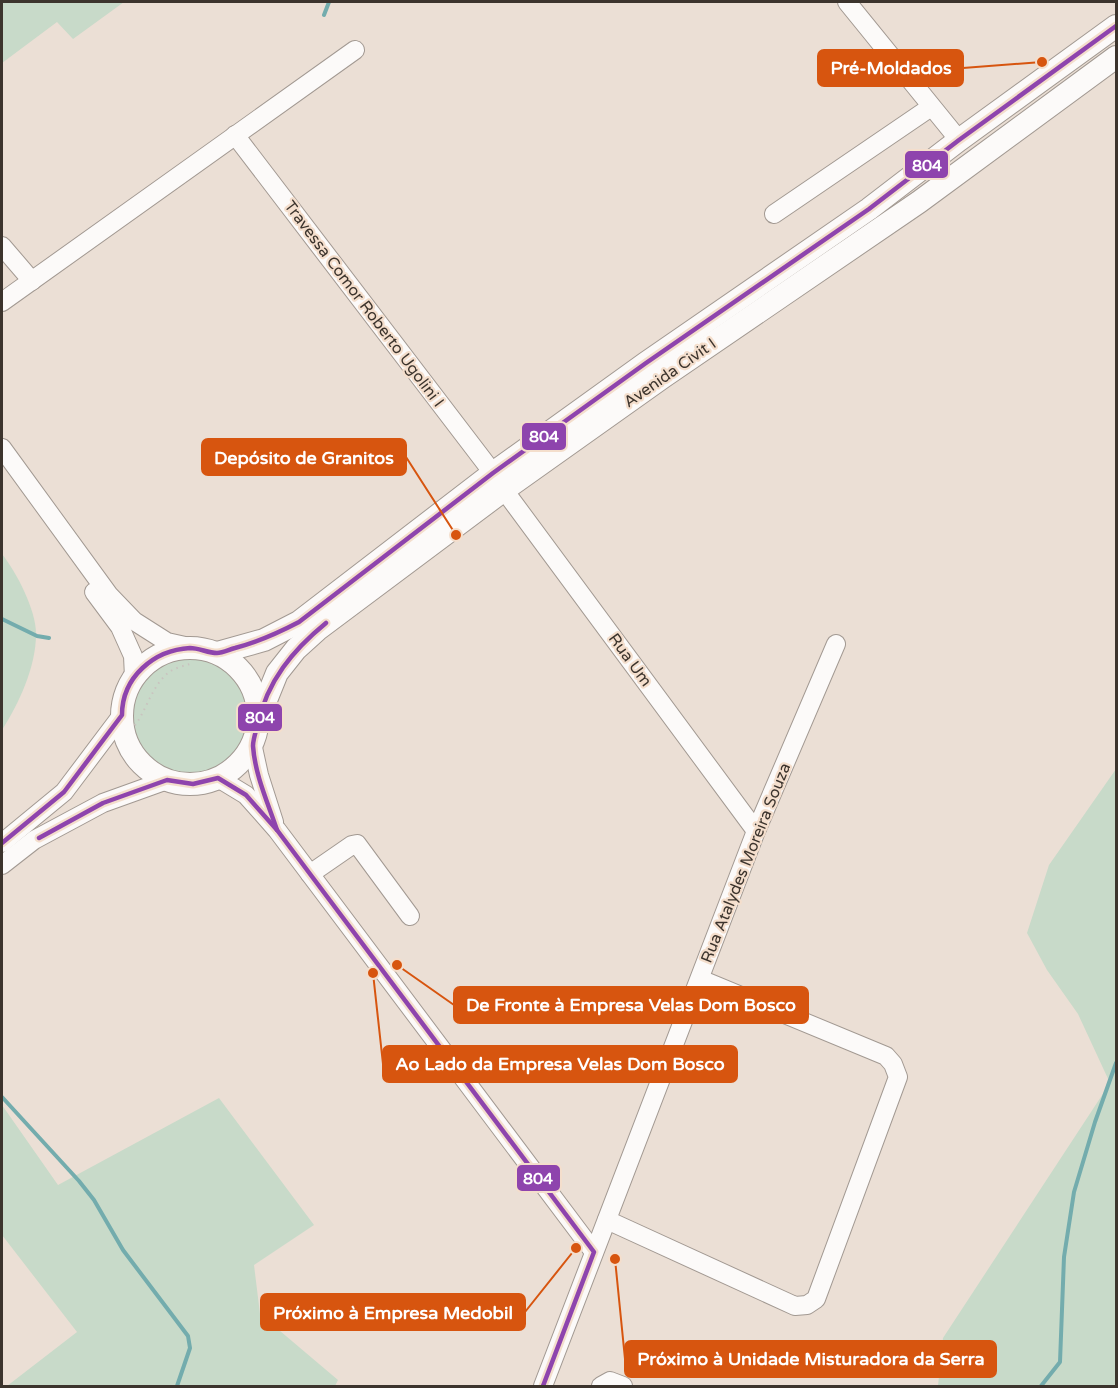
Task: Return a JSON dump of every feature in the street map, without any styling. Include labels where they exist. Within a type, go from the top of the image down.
[{"type":"main road","name":"Avenida Civit I","points":[[258,720],[277,673],[296,649],[646,363],[869,209],[958,140],[1116,26]]},
{"type":"main road","name":"Avenida Civit I","points":[[217,653],[264,640],[299,622],[499,482],[663,377],[918,202],[1116,57]]},
{"type":"main road","points":[[194,648],[217,653],[235,664],[248,680],[256,699],[258,720],[248,752],[234,767],[218,778],[193,784],[167,780],[150,772],[137,759],[125,737],[122,715],[125,695],[134,677],[160,654],[177,649],[194,648]]},
{"type":"street","points":[[855,4],[958,140]]},
{"type":"street","points":[[2,303],[355,50]]},
{"type":"street","points":[[774,214],[931,107]]},
{"type":"street","name":"Travessa Comor Roberto Ugolini I","points":[[235,135],[499,482]]},
{"type":"street","points":[[2,246],[32,281]]},
{"type":"street","points":[[2,448],[109,595],[134,621],[166,642],[194,648]]},
{"type":"street","points":[[2,468],[120,627],[133,656],[134,677]]},
{"type":"street","name":"Rua Um","points":[[499,482],[756,831]]},
{"type":"street","name":"Rua Atalydes Moreira Souza","points":[[543,1386],[756,831],[836,644]]},
{"type":"street","points":[[2,843],[64,792],[122,715]]},
{"type":"street","points":[[252,743],[259,775],[277,830]]},
{"type":"street","points":[[218,778],[246,795],[277,830],[594,1252]]},
{"type":"street","points":[[2,865],[34,840],[103,803],[167,780]]},
{"type":"street","points":[[310,874],[352,845],[357,844],[410,916]]},
{"type":"street","points":[[607,1220],[795,1306],[807,1305],[816,1299],[898,1077],[893,1064],[886,1056],[699,979]]},
{"type":"street","points":[[601,1386],[610,1381],[623,1386]]},
{"type":"green space","points":[[2,2],[124,2],[73,39],[57,22],[2,63]]},
{"type":"green space","points":[[2,554],[25,592],[33,614],[36,634],[30,672],[2,730]]},
{"type":"green space","points":[[190,659],[212,663],[230,676],[243,694],[247,716],[243,738],[230,756],[212,769],[190,773],[168,769],[150,756],[137,738],[133,716],[137,694],[150,676],[168,663]]},
{"type":"green space","points":[[1116,769],[1116,1386],[938,1386],[943,1338],[1110,1083],[1078,1014],[1047,970],[1027,933],[1049,865]]},
{"type":"green space","points":[[219,1098],[314,1225],[254,1265],[260,1314],[338,1380],[335,1386],[7,1386],[77,1332],[2,1235],[2,1105],[58,1185]]},
{"type":"waterway","points":[[324,15],[329,2]]},
{"type":"waterway","points":[[2,619],[37,636],[49,638]]},
{"type":"waterway","points":[[1041,1386],[1060,1362],[1064,1257],[1074,1192],[1116,1063]]},
{"type":"waterway","points":[[2,1097],[94,1200],[123,1250],[188,1336],[190,1348],[177,1386]]},
{"type":"transit line","name":"804","points":[[2,843],[64,792],[122,715],[123,701],[128,689],[142,668],[164,654],[177,650],[190,648],[214,653],[222,652],[260,640],[299,622],[493,473],[646,363],[869,209],[959,140],[1116,26]]},
{"type":"transit line","name":"804","points":[[277,830],[256,768],[254,738],[262,708],[275,680],[292,655],[326,623]]},
{"type":"transit line","name":"804","points":[[39,838],[103,803],[167,780],[193,784],[218,778],[246,795],[277,830],[594,1252],[543,1386]]},
{"type":"place","name":"Pré-Moldados","points":[[1042,62]]},
{"type":"place","name":"Depósito de Granitos","points":[[456,535]]},
{"type":"place","name":"De Fronte à Empresa Velas Dom Bosco","points":[[397,965]]},
{"type":"place","name":"Ao Lado da Empresa Velas Dom Bosco","points":[[373,973]]},
{"type":"place","name":"Próximo à Empresa Medobil","points":[[576,1248]]},
{"type":"place","name":"Próximo à Unidade Misturadora da Serra","points":[[615,1259]]}]
